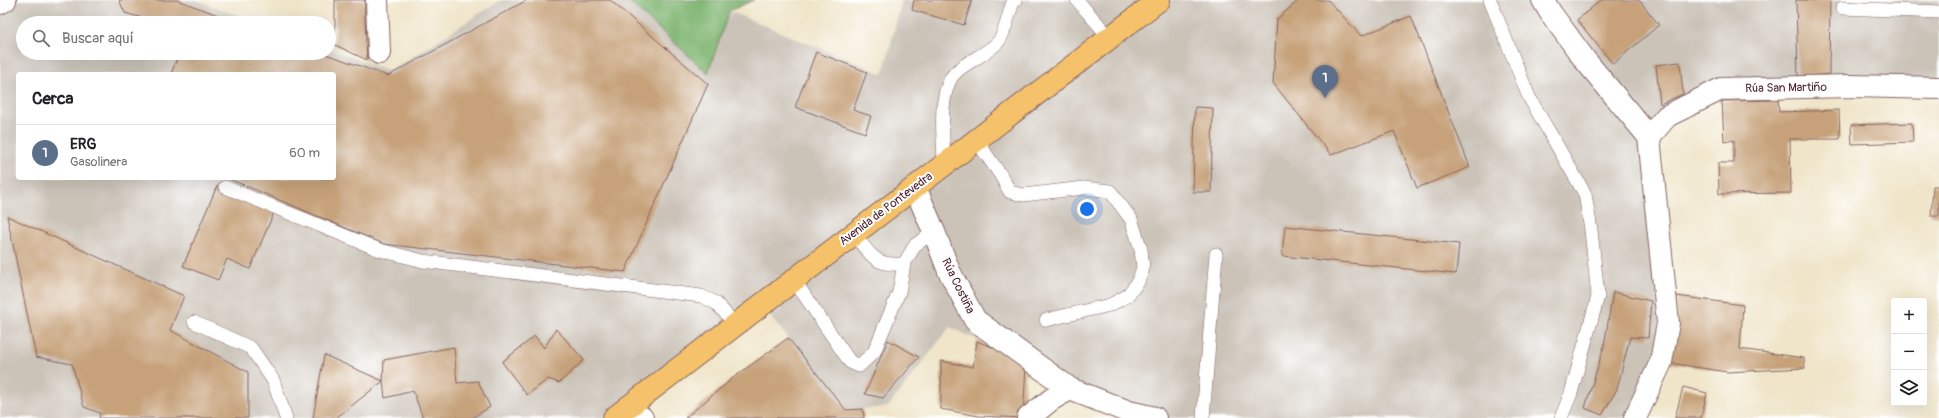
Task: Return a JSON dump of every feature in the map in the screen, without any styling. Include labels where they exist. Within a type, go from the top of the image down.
[{"type":"main road","name":"Avenida de Pontevedra","points":[[628,415],[736,325],[1159,0]]},
{"type":"street","points":[[0,3],[5,0]]},
{"type":"street","points":[[377,0],[379,53]]},
{"type":"street","points":[[1543,0],[1585,60],[1649,138],[1668,323],[1661,362],[1635,418]]},
{"type":"street","name":"Rúa San Martiño","points":[[1649,138],[1667,116],[1721,89],[1851,86],[1939,88]]},
{"type":"street","name":"Rúa Costiña","points":[[914,188],[934,232],[948,271],[975,320],[1070,389],[1129,412],[1155,418]]},
{"type":"street","points":[[1028,418],[1052,398],[1070,389]]},
{"type":"lane","points":[[944,165],[944,96],[951,79],[961,69],[985,54],[999,41],[1013,2],[1016,0]]},
{"type":"lane","points":[[1078,0],[1110,38]]},
{"type":"lane","points":[[1490,0],[1529,97],[1584,194],[1588,216],[1598,296],[1571,392],[1561,418]]},
{"type":"lane","points":[[1842,8],[1939,12]]},
{"type":"lane","points":[[976,140],[1000,174],[1010,192],[1023,195],[1084,188],[1110,191],[1132,219],[1141,249],[1143,268],[1138,282],[1127,296],[1110,305],[1046,320]]},
{"type":"lane","points":[[225,187],[380,250],[423,261],[701,296],[716,303],[736,325]]},
{"type":"lane","points":[[794,280],[850,362],[859,366],[874,352],[899,292],[904,264],[915,245],[934,232]]},
{"type":"lane","points":[[854,234],[876,260],[888,265],[904,264]]},
{"type":"lane","points":[[1203,418],[1216,254]]},
{"type":"lane","points":[[194,322],[251,348],[274,380],[286,418]]},
{"type":"shaded area","points":[[5,0],[195,0],[239,16],[16,16],[16,60],[336,60],[336,52],[390,71],[501,0],[627,0],[708,73],[729,11],[883,74],[902,0],[1939,0],[1939,80],[1721,89],[1649,137],[1661,362],[1635,418],[1155,418],[1129,412],[950,327],[888,407],[846,410],[761,305],[614,418],[0,418],[0,3]]},
{"type":"green space","points":[[627,0],[754,0],[729,11],[708,73]]},
{"type":"building","points":[[119,0],[177,0],[221,16],[136,16],[125,13]]},
{"type":"building","points":[[335,0],[364,0],[367,60],[336,45]]},
{"type":"building","points":[[527,0],[610,0],[708,84],[625,272],[384,244],[232,180],[336,180],[336,72],[172,72],[176,60],[336,60],[336,58],[388,76]]},
{"type":"building","points":[[914,0],[972,0],[964,25],[912,10]]},
{"type":"building","points":[[1299,0],[1328,0],[1361,36],[1411,16],[1470,167],[1417,188],[1394,131],[1331,155],[1273,83],[1277,19]]},
{"type":"building","points":[[1601,0],[1639,0],[1659,25],[1613,64],[1577,20]]},
{"type":"building","points":[[1796,0],[1830,0],[1829,74],[1798,77]]},
{"type":"building","points":[[816,52],[867,72],[853,110],[871,116],[865,133],[795,107]]},
{"type":"building","points":[[1680,62],[1683,94],[1660,104],[1656,65]]},
{"type":"building","points":[[1778,100],[1779,112],[1839,110],[1840,139],[1790,139],[1791,193],[1719,194],[1718,163],[1734,163],[1734,140],[1724,142],[1722,101]]},
{"type":"building","points":[[1195,107],[1213,108],[1211,192],[1193,192]]},
{"type":"building","points":[[1912,123],[1913,142],[1852,144],[1851,125]]},
{"type":"building","points":[[217,186],[275,210],[250,269],[227,259],[218,280],[183,266]]},
{"type":"building","points":[[1933,186],[1939,186],[1939,216],[1931,216]]},
{"type":"building","points":[[7,216],[184,296],[170,330],[248,372],[248,418],[99,418],[100,413],[84,407],[72,364],[36,357]]},
{"type":"building","points":[[1285,226],[1459,244],[1456,274],[1282,256]]},
{"type":"building","points":[[1613,292],[1651,301],[1648,338],[1630,337],[1617,389],[1602,415],[1585,408],[1604,346]]},
{"type":"building","points":[[1677,296],[1743,305],[1740,349],[1804,358],[1805,368],[1727,372],[1670,363],[1676,324]]},
{"type":"building","points":[[556,329],[584,360],[559,383],[548,379],[527,395],[502,362],[535,336],[544,348]]},
{"type":"building","points":[[788,338],[846,410],[863,409],[864,418],[685,418],[733,378]]},
{"type":"building","points":[[888,340],[919,357],[883,398],[865,394]]},
{"type":"building","points":[[977,341],[997,349],[1026,366],[1023,418],[979,416],[941,409],[941,361],[973,367]]},
{"type":"building","points":[[454,347],[457,383],[478,381],[490,407],[472,418],[423,418],[413,391],[385,398],[383,381],[384,360]]},
{"type":"building","points":[[324,355],[383,381],[336,418],[313,418]]},
{"type":"building","points":[[1683,387],[1707,393],[1701,418],[1675,418]]},
{"type":"place","name":"ERG","points":[[1325,98]]}]
